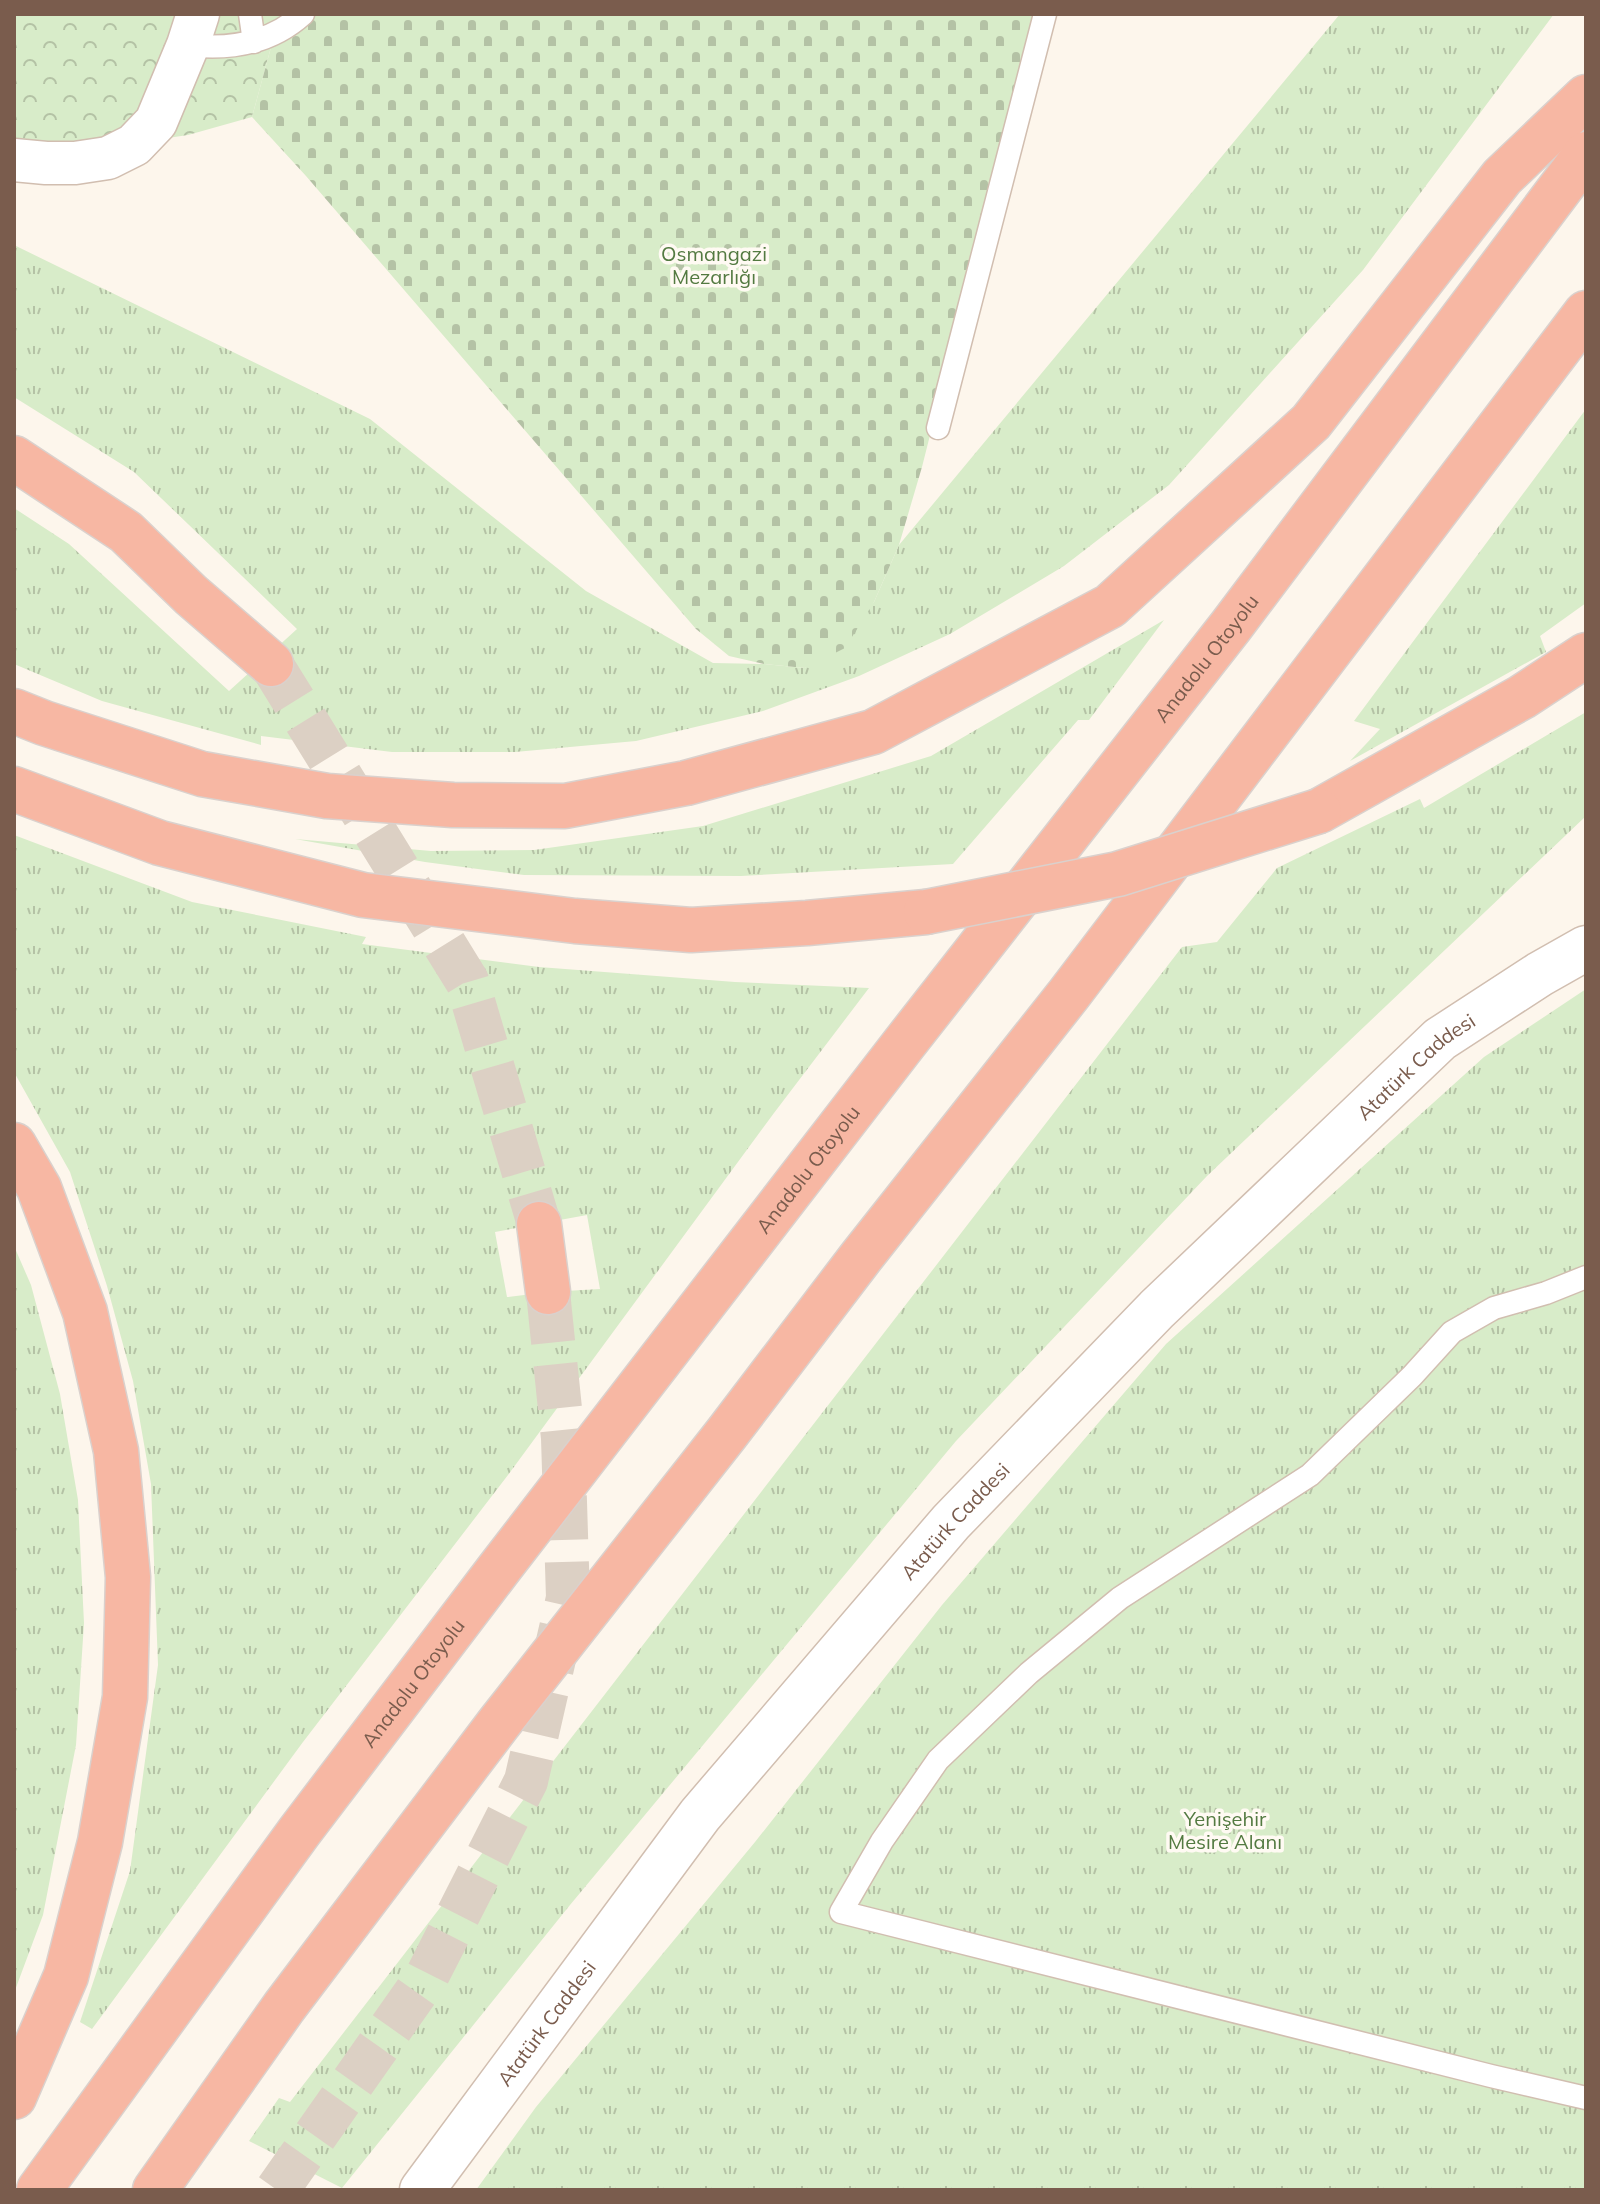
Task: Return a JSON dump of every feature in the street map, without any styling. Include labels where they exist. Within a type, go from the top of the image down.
[{"type":"highway","points":[[14,711],[202,774],[327,796],[453,805],[565,806],[686,783],[873,732],[1110,606],[1311,422],[1502,177],[1586,97]]},
{"type":"highway","name":"Anadolu Otoyolu","points":[[39,2190],[299,1832],[488,1582],[1231,626],[1586,154]]},
{"type":"highway","points":[[155,2190],[284,2007],[490,1735],[1069,994],[1586,313]]},
{"type":"highway","points":[[14,458],[126,532],[191,595],[271,664]]},
{"type":"highway","points":[[14,789],[160,843],[363,895],[575,921],[691,930],[807,923],[926,912],[1118,874],[1319,811],[1522,697],[1586,655]]},
{"type":"highway","points":[[14,1145],[39,1188],[85,1312],[116,1451],[128,1577],[125,1697],[100,1842],[66,1976],[14,2097]]},
{"type":"highway","points":[[539,1224],[548,1292]]},
{"type":"street","points":[[14,160],[75,163],[108,158],[134,145],[156,122],[193,30]]},
{"type":"street","name":"Atatürk Caddesi","points":[[422,2190],[700,1815],[951,1522],[1157,1309],[1440,1039],[1586,948]]},
{"type":"lane","points":[[250,14],[254,42]]},
{"type":"lane","points":[[193,30],[221,47],[254,42],[275,34],[303,14]]},
{"type":"lane","points":[[938,428],[1045,14]]},
{"type":"lane","points":[[1586,1277],[1494,1308],[1452,1332],[1412,1376],[1310,1475],[1120,1598],[1029,1673],[938,1760],[882,1841],[841,1912],[1586,2098]]},
{"type":"green space","points":[[14,14],[280,14],[252,117],[188,135],[60,154],[14,145]]},
{"type":"green space","name":"Osmangazi Mezarlığı","points":[[280,14],[1036,14],[922,467],[899,545],[874,602],[845,648],[805,668],[764,664],[729,656],[696,629],[252,117]]},
{"type":"green space","points":[[1340,14],[1554,14],[1363,270],[1169,485],[1064,566],[950,634],[859,676],[763,711],[636,741],[515,752],[392,752],[261,736],[261,745],[102,701],[14,664],[14,508],[69,544],[229,691],[297,629],[134,472],[14,397],[14,245],[370,419],[586,591],[713,663],[805,668],[874,602],[899,545]]},
{"type":"green space","points":[[1586,409],[1586,603],[1540,636],[1546,652],[1350,761],[1380,729],[1354,721]]},
{"type":"green space","points":[[1164,620],[1089,720],[1078,720],[953,864],[741,876],[524,875],[425,862],[295,839],[431,851],[534,850],[703,826],[931,756]]},
{"type":"green space","points":[[1586,712],[1586,816],[1207,1176],[956,1441],[570,1905],[342,2188],[249,2141],[279,2098],[290,2102],[1182,947],[1217,942],[1277,868],[1420,799],[1424,808]]},
{"type":"green space","points":[[14,835],[192,902],[366,937],[362,944],[539,967],[735,982],[869,988],[508,1475],[303,1742],[92,2029],[80,2022],[130,1871],[158,1665],[151,1484],[133,1381],[107,1286],[70,1172],[14,1072]],"holes":[[[587,1215],[600,1289],[507,1297],[495,1232]]]},
{"type":"green space","name":"Yenişehir Mesire Alanı","points":[[1586,989],[1586,2190],[476,2190],[536,2107],[755,1842],[942,1605],[1166,1344],[1484,1057]]},
{"type":"green space","points":[[14,1246],[31,1285],[60,1394],[78,1500],[84,1623],[76,1745],[43,1915],[14,1993]]},
{"type":"tunnel","points":[[271,664],[467,981],[539,1224]]},
{"type":"tunnel","points":[[277,2190],[426,1978],[526,1781],[568,1598],[563,1438],[548,1292]]}]
